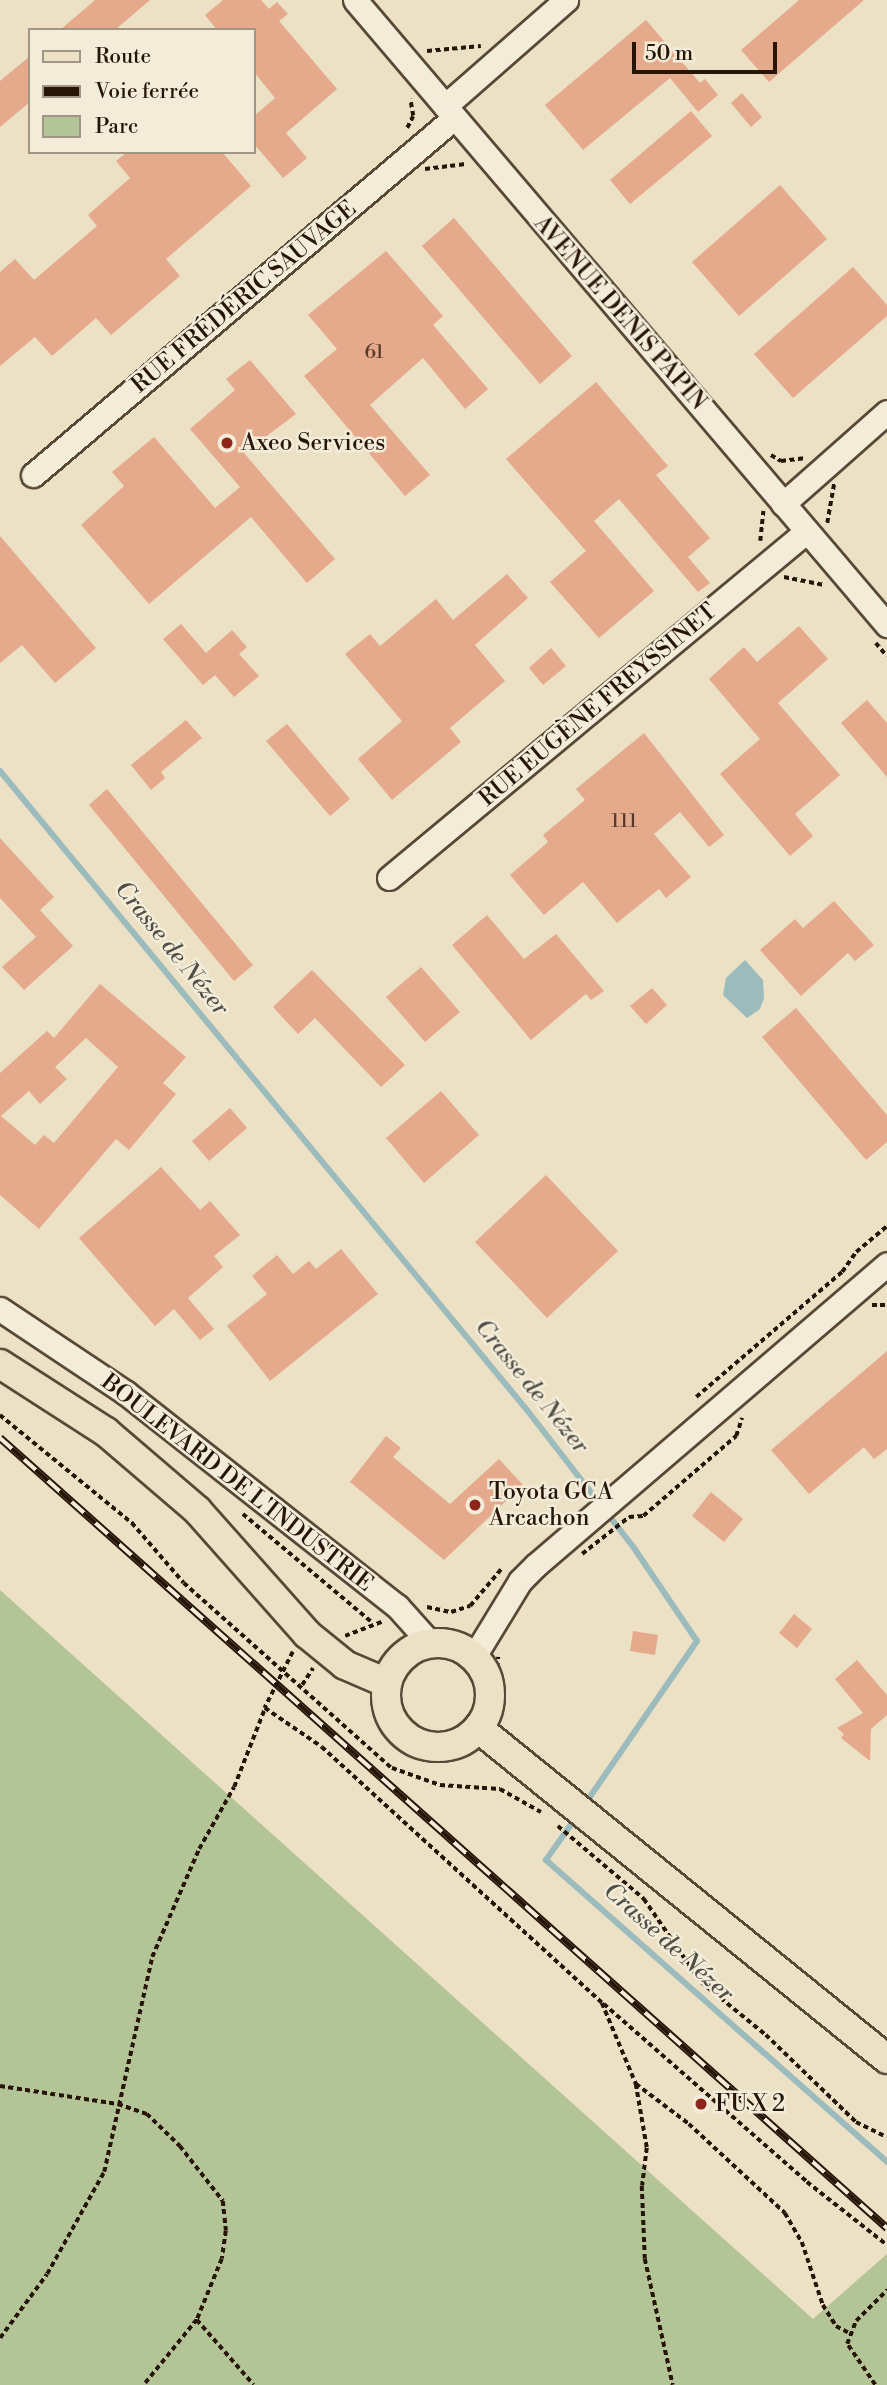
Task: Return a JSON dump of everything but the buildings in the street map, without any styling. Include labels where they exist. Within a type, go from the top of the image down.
[{"type":"main road","points":[[0,1364],[106,1432],[197,1510],[307,1634],[345,1665],[387,1683]]},
{"type":"main road","points":[[431,1644],[446,1644],[490,1659],[483,1670],[489,1692],[486,1714],[478,1728],[449,1746],[415,1742],[390,1717],[387,1683],[403,1657],[431,1644]]},
{"type":"main road","points":[[478,1728],[555,1806],[887,2059]]},
{"type":"street","name":"AVENUE DENIS PAPIN","points":[[355,0],[807,531],[878,630]]},
{"type":"street","name":"RUE FRÉDÉRIC SAUVAGE","points":[[33,475],[411,155],[450,112],[566,0]]},
{"type":"street","points":[[783,504],[887,412]]},
{"type":"street","name":"RUE EUGÈNE FREYSSINET","points":[[389,878],[807,531]]},
{"type":"street","points":[[490,1659],[520,1581],[887,1264]]},
{"type":"street","name":"BOULEVARD DE L'INDUSTRIE","points":[[0,1309],[127,1393],[405,1613],[431,1644]]},
{"type":"path","points":[[424,52],[481,47],[490,39]]},
{"type":"path","points":[[404,89],[412,103],[413,117],[401,136],[422,169],[466,164],[474,173]]},
{"type":"path","points":[[754,500],[763,511],[760,551],[780,576],[826,585]]},
{"type":"path","points":[[878,630],[887,656]]},
{"type":"path","points":[[685,1407],[842,1272],[856,1252],[887,1226]]},
{"type":"path","points":[[863,1313],[873,1305],[887,1305]]},
{"type":"path","points":[[578,1554],[585,1554],[625,1520],[643,1516],[736,1436],[741,1418],[752,1409]]},
{"type":"path","points":[[0,1415],[132,1523],[174,1573],[400,1773],[440,1785],[500,1789],[555,1806]]},
{"type":"path","points":[[374,1624],[423,1606],[451,1612],[470,1606],[512,1559]]},
{"type":"path","points":[[0,2338],[47,2274],[104,2172],[152,1957],[199,1849],[234,1787],[283,1669],[307,1634]]},
{"type":"path","points":[[265,1709],[321,1747],[602,2003],[807,2182],[887,2245]]},
{"type":"path","points":[[578,1824],[644,1899],[701,1982],[856,2122],[887,2137]]},
{"type":"path","points":[[602,2003],[636,2084],[647,2148],[642,2186],[645,2259],[673,2385]]},
{"type":"path","points":[[636,2084],[689,2124],[785,2213],[802,2242],[823,2305],[836,2326],[849,2333]]},
{"type":"path","points":[[0,2086],[118,2104],[160,2124],[223,2201],[226,2231],[222,2259],[197,2320],[144,2385]]},
{"type":"path","points":[[875,2385],[850,2354],[849,2333],[887,2290]]},
{"type":"path","points":[[197,2320],[254,2385]]},
{"type":"green space","points":[[0,1590],[813,2319],[887,2254],[887,2385],[0,2385]]},
{"type":"water","points":[[745,960],[763,980],[764,998],[760,1009],[747,1018],[723,995],[726,978]]},
{"type":"waterway","name":"Crasse de Nézer","points":[[0,771],[527,1410],[634,1548],[697,1641],[585,1804]]},
{"type":"waterway","name":"Crasse de Nézer","points":[[577,1816],[546,1860],[887,2162]]},
{"type":"railway","points":[[0,1438],[887,2228]]},
{"type":"place","name":"Axeo Services","points":[[227,443]]},
{"type":"place","name":"Toyota GCA Arcachon","points":[[475,1505]]},
{"type":"place","name":"FU X 2","points":[[701,2104]]}]
